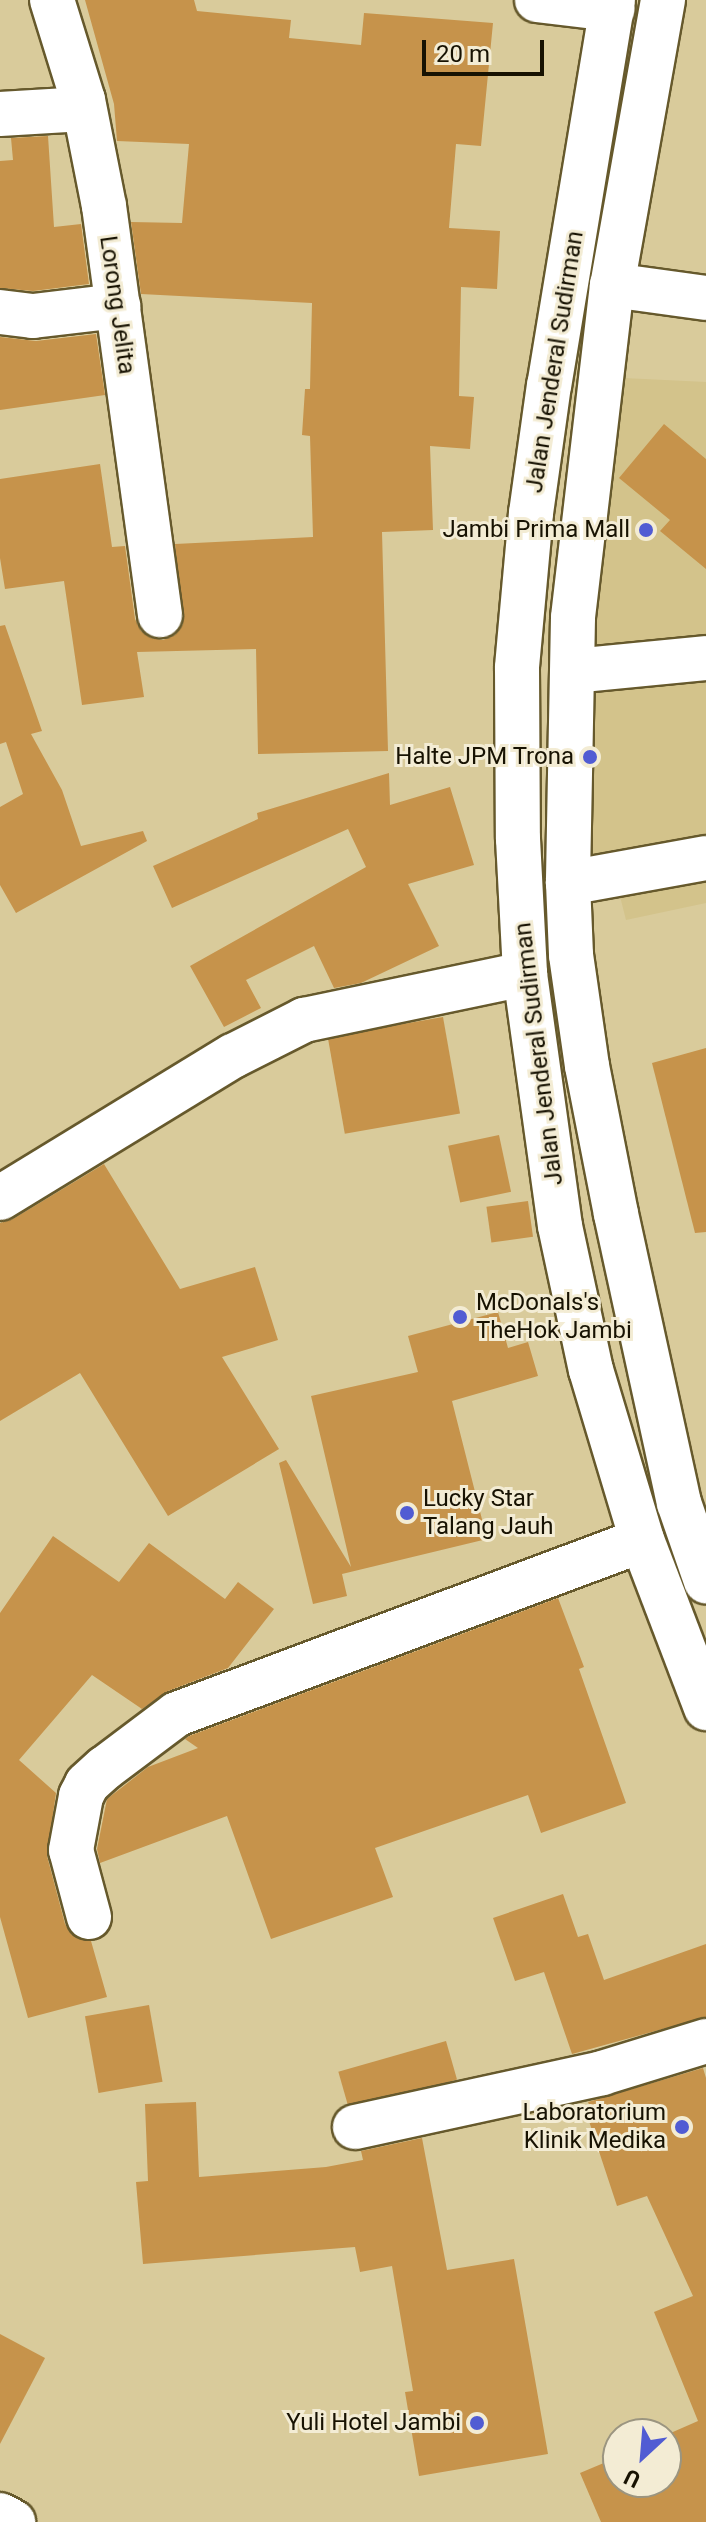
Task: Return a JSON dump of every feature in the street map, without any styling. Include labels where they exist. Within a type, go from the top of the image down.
[{"type":"main road","name":"Lorong Jelita","points":[[52,0],[84,109],[104,206],[160,615]]},
{"type":"main road","points":[[537,0],[612,4]]},
{"type":"main road","name":"Jalan Jenderal Sudirman","points":[[663,0],[612,285],[573,618],[568,883],[575,983],[616,1214],[679,1503],[706,1581]]},
{"type":"main road","name":"Jalan Jenderal Sudirman","points":[[612,4],[549,385],[521,613],[518,839],[525,974],[560,1226],[591,1370],[642,1540],[706,1708]]},
{"type":"main road","points":[[0,114],[84,109]]},
{"type":"main road","points":[[612,285],[706,298]]},
{"type":"main road","points":[[0,312],[33,316],[118,306]]},
{"type":"main road","points":[[573,671],[706,658]]},
{"type":"main road","points":[[568,883],[706,858]]},
{"type":"main road","points":[[0,1198],[233,1056],[304,1020],[525,974]]},
{"type":"main road","points":[[560,1226],[616,1214]]},
{"type":"main road","points":[[89,1917],[71,1850],[81,1796],[87,1784],[105,1768],[177,1714],[642,1540]]},
{"type":"main road","points":[[355,2127],[602,2073],[706,2041]]},
{"type":"main road","points":[[0,2515],[13,2522]]},
{"type":"shaded area","name":"Jambi Prima Mall","points":[[603,377],[706,382],[706,903],[626,920],[611,861],[572,866]]},
{"type":"building","points":[[85,0],[194,0],[197,11],[291,20],[289,38],[361,45],[364,13],[493,23],[481,146],[456,144],[449,228],[500,231],[497,289],[461,287],[459,396],[474,397],[470,449],[430,446],[433,530],[382,532],[388,751],[258,754],[256,649],[137,652],[144,697],[82,705],[64,581],[5,589],[0,558],[0,479],[100,464],[112,547],[125,546],[135,619],[141,631],[151,638],[163,640],[175,635],[183,624],[175,544],[313,537],[310,436],[302,435],[305,389],[310,389],[312,303],[141,294],[131,222],[182,223],[189,144],[117,141],[114,104]]},
{"type":"building","points":[[48,136],[54,227],[81,224],[89,284],[33,291],[0,288],[0,161],[13,160],[11,138]]},
{"type":"building","points":[[96,334],[105,395],[0,410],[0,337],[36,341]]},
{"type":"building","points":[[664,424],[706,459],[706,569],[660,531],[670,520],[619,478]]},
{"type":"building","points":[[5,625],[42,731],[31,734],[62,790],[81,846],[143,831],[147,841],[16,913],[0,885],[0,807],[23,794],[6,742],[0,744],[0,626]]},
{"type":"building","points":[[389,773],[390,805],[450,787],[474,865],[408,884],[439,946],[361,983],[334,988],[314,946],[246,980],[261,1008],[224,1027],[190,966],[366,867],[348,829],[172,908],[153,866],[258,819],[257,813]]},
{"type":"building","points":[[443,1017],[460,1114],[345,1134],[328,1037]]},
{"type":"building","points":[[706,1048],[706,1232],[695,1233],[652,1063]]},
{"type":"building","points":[[499,1135],[511,1192],[460,1203],[448,1146]]},
{"type":"building","points":[[104,1164],[180,1289],[255,1267],[278,1340],[222,1357],[279,1449],[168,1516],[80,1373],[0,1421],[0,1223],[13,1219]]},
{"type":"building","points":[[528,1201],[533,1237],[491,1242],[486,1207]]},
{"type":"building","points":[[498,1312],[508,1348],[528,1342],[538,1376],[452,1401],[487,1539],[342,1574],[347,1596],[313,1604],[279,1463],[286,1460],[351,1567],[311,1396],[418,1372],[408,1336]]},
{"type":"building","points":[[53,1536],[119,1582],[149,1543],[225,1599],[238,1582],[274,1609],[228,1668],[168,1691],[142,1709],[92,1675],[19,1760],[56,1793],[47,1856],[65,1924],[72,1935],[91,1941],[107,1997],[28,2018],[0,1917],[0,1613]]},
{"type":"building","points":[[558,1598],[584,1667],[579,1669],[626,1803],[541,1833],[528,1795],[375,1848],[393,1897],[271,1939],[227,1816],[100,1863],[97,1849],[107,1799],[148,1767],[198,1748],[185,1739],[189,1736]]},
{"type":"building","points":[[563,1894],[578,1937],[588,1934],[604,1980],[706,1944],[706,2017],[572,2054],[544,1972],[515,1981],[493,1918]]},
{"type":"building","points":[[149,2005],[163,2082],[99,2093],[85,2016]]},
{"type":"building","points":[[446,2041],[457,2079],[349,2110],[338,2072]]},
{"type":"building","points":[[703,2068],[706,2078],[706,2522],[601,2522],[580,2473],[602,2464],[602,2498],[682,2498],[682,2428],[698,2421],[654,2312],[693,2296],[647,2196],[617,2206],[585,2109],[590,2107],[588,2102]]},
{"type":"building","points":[[196,2102],[199,2177],[326,2167],[363,2160],[361,2151],[422,2138],[447,2270],[514,2259],[548,2454],[419,2476],[405,2392],[413,2391],[392,2266],[360,2272],[355,2247],[143,2264],[136,2182],[148,2181],[145,2104]]},
{"type":"building","points":[[0,2334],[45,2358],[0,2444]]},
{"type":"place","name":"Jambi Prima Mall","points":[[646,530]]},
{"type":"place","name":"Halte JPM Trona","points":[[590,757]]},
{"type":"place","name":"McDonals's TheHok Jambi","points":[[460,1317]]},
{"type":"place","name":"Lucky Star Talang Jauh","points":[[407,1513]]},
{"type":"place","name":"Laboratorium Klinik Medika","points":[[682,2127]]},
{"type":"place","name":"Yuli Hotel Jambi","points":[[477,2423]]}]
